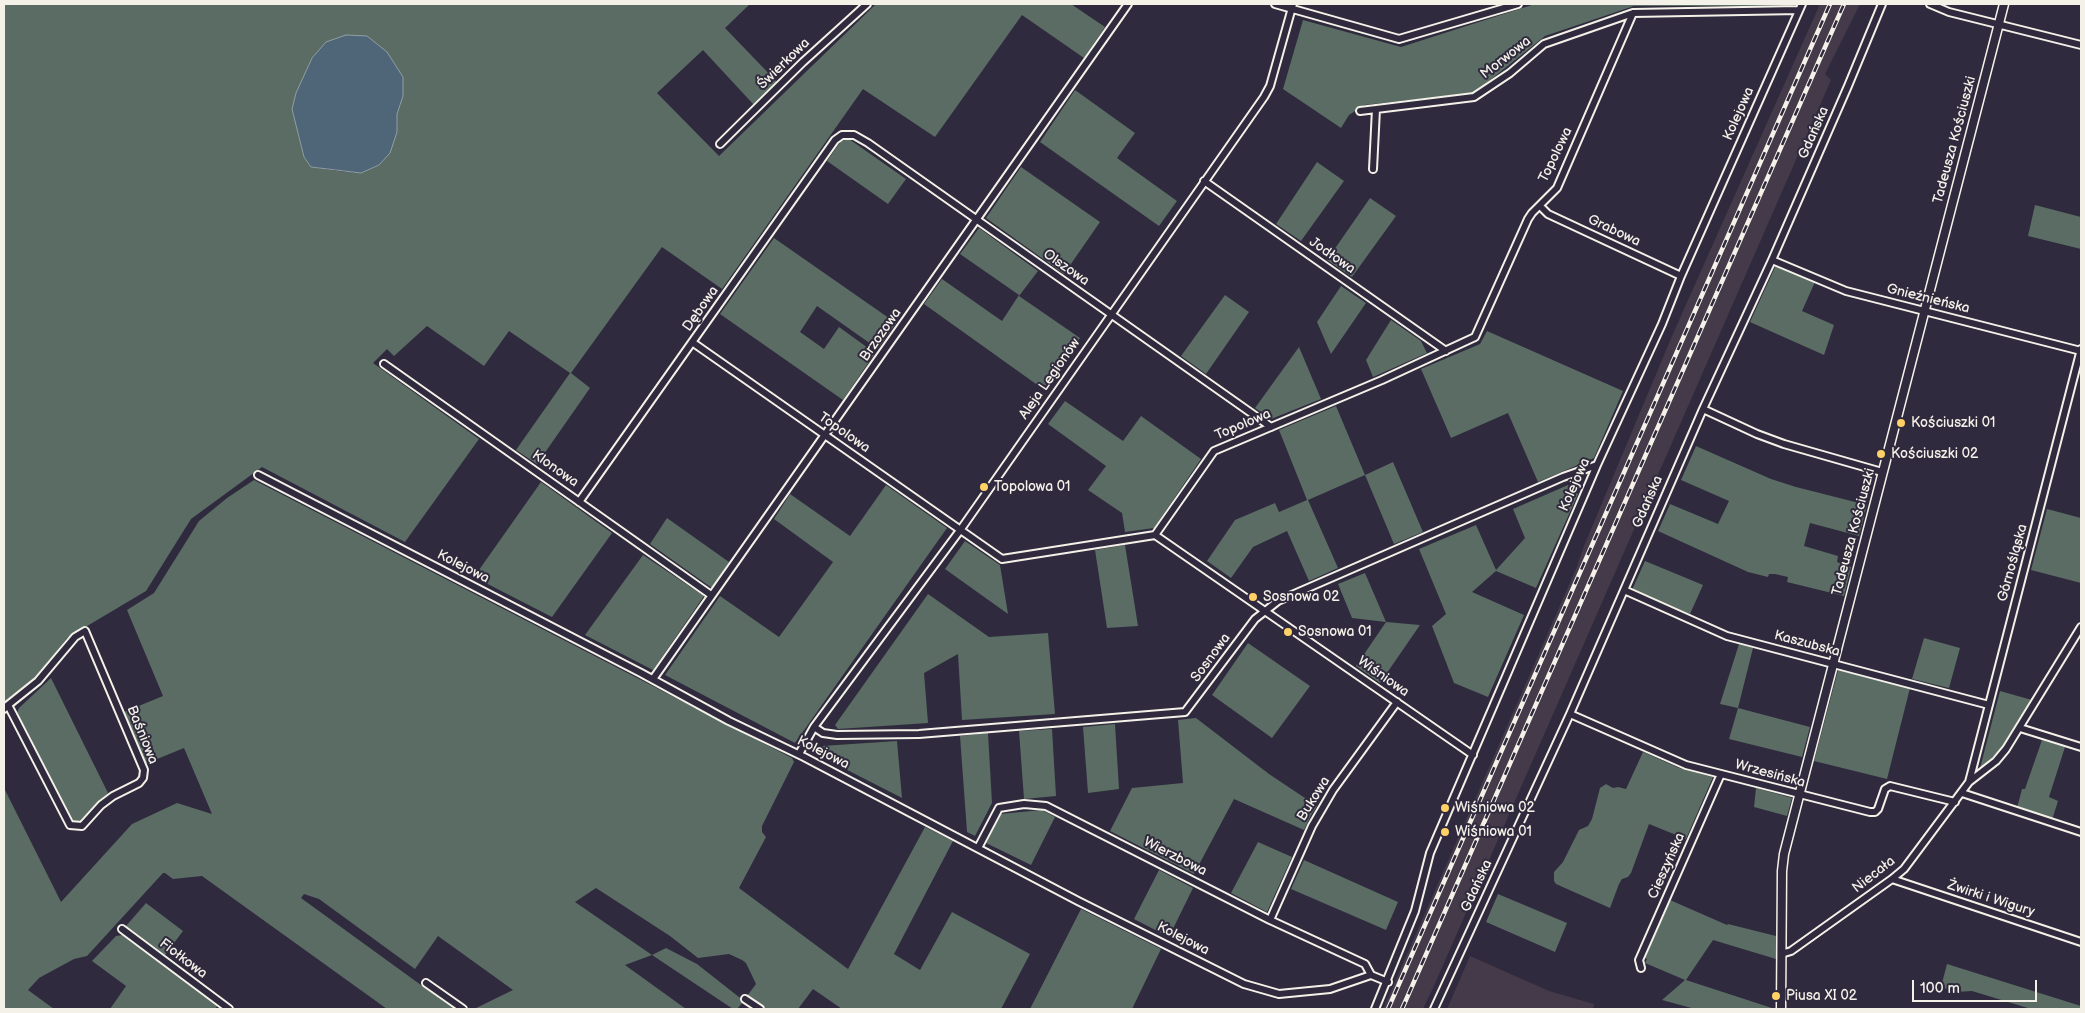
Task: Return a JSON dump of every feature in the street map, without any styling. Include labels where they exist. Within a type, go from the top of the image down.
[{"type":"street","name":"Świerkowa","points":[[720,144],[803,62],[867,4]]},
{"type":"street","name":"Brzozowa","points":[[653,679],[1128,4]]},
{"type":"street","points":[[1275,4],[1292,6],[1398,39],[1518,4]]},
{"type":"street","name":"Gdańska","points":[[1434,1009],[1570,714],[1703,409],[1772,260],[1882,4]]},
{"type":"street","points":[[1930,4],[1948,12],[2081,45]]},
{"type":"street","name":"Tadeusza Kościuszki","points":[[1781,1009],[1782,863],[2004,4]]},
{"type":"street","name":"Aleja Legionów","points":[[799,754],[814,728],[961,529],[1267,92],[1292,6]]},
{"type":"street","name":"Morwowa","points":[[1360,111],[1474,97],[1510,74],[1544,44],[1633,14],[1800,7]]},
{"type":"street","name":"Kolejowa","points":[[1375,1009],[1388,982],[1415,911],[1427,860],[1800,7]]},
{"type":"street","name":"Topolowa","points":[[692,342],[1002,559],[1155,534],[1214,451],[1476,338],[1528,219],[1556,188],[1633,14]]},
{"type":"street","points":[[1373,169],[1376,109]]},
{"type":"street","name":"Olszowa","points":[[845,135],[854,135],[868,143],[1271,427]]},
{"type":"street","name":"Dębowa","points":[[579,502],[835,140],[845,135]]},
{"type":"street","name":"Jodłowa","points":[[1204,181],[1446,351]]},
{"type":"street","name":"Grabowa","points":[[1540,206],[1548,214],[1681,276]]},
{"type":"street","name":"Gnieźnieńska","points":[[1772,260],[1846,291],[2081,351]]},
{"type":"street","name":"Górnośląska","points":[[1969,782],[2081,351]]},
{"type":"street","name":"Klonowa","points":[[384,364],[711,595]]},
{"type":"street","points":[[1703,409],[1756,434],[1784,444],[1882,472]]},
{"type":"street","name":"Sosnowa","points":[[814,728],[823,733],[837,735],[919,734],[1185,712],[1255,619],[1278,601],[1563,477],[1598,466]]},
{"type":"street","name":"Kolejowa","points":[[258,475],[653,679],[729,721],[799,754],[1244,984],[1279,994],[1302,993],[1330,989],[1350,980],[1371,975]]},
{"type":"street","name":"Wiśniowa","points":[[1155,534],[1473,755]]},
{"type":"street","name":"Kaszubska","points":[[1624,590],[1727,636],[1989,705]]},
{"type":"street","name":"Niecała","points":[[1781,954],[1791,951],[1904,869],[1969,782],[1996,761],[2020,728],[2044,685],[2081,627]]},
{"type":"street","name":"Baśniowa","points":[[85,631],[144,770],[141,781],[101,805],[82,826],[70,825],[6,707],[38,681],[75,637],[85,631]]},
{"type":"street","name":"Bukowa","points":[[1270,920],[1312,826],[1333,790],[1397,702]]},
{"type":"street","name":"Wrzesińska","points":[[1570,714],[1686,765],[1873,813],[1878,810],[1884,790],[1890,786],[1955,802]]},
{"type":"street","points":[[2020,728],[2081,747]]},
{"type":"street","name":"Cieszyńska","points":[[1641,968],[1639,960],[1721,774]]},
{"type":"street","points":[[1962,792],[2081,832]]},
{"type":"street","name":"Wierzbowa","points":[[978,848],[999,808],[1024,804],[1046,806],[1270,920],[1365,964],[1371,975]]},
{"type":"street","name":"Żwirki i Wigury","points":[[1892,879],[2081,942]]},
{"type":"street","name":"Fiołkowa","points":[[122,929],[229,1009]]},
{"type":"street","points":[[1371,975],[1388,982]]},
{"type":"street","points":[[426,983],[463,1009]]},
{"type":"street","points":[[745,999],[760,1009]]},
{"type":"shaded area","points":[[1820,4],[1860,4],[1825,74],[1831,80],[1423,1009],[1383,1009],[1576,569],[1672,336]]},
{"type":"shaded area","points":[[1470,956],[1549,991],[1594,1004],[1593,1009],[1447,1009]]},
{"type":"green space","points":[[4,4],[750,4],[725,28],[777,82],[754,105],[703,50],[657,93],[719,156],[876,4],[1071,4],[1105,27],[1084,58],[1022,15],[935,137],[863,89],[722,289],[662,247],[571,373],[590,388],[537,464],[516,450],[570,373],[509,331],[484,366],[427,326],[394,356],[387,349],[373,363],[479,439],[405,542],[262,467],[191,519],[146,591],[67,638],[38,676],[4,705]],"holes":[[[403,96],[379,165],[361,173],[311,167],[304,157],[298,133]]]},
{"type":"green space","points":[[1535,4],[1793,4],[1792,6],[1634,6],[1545,36],[1474,93],[1364,105],[1349,115],[1341,128],[1283,89],[1303,20],[1401,47]]},
{"type":"green space","points":[[1075,90],[1135,133],[1117,158],[1177,201],[1159,226],[1040,142]]},
{"type":"green space","points":[[849,139],[906,179],[888,204],[827,161],[841,141]]},
{"type":"green space","points":[[1317,162],[1344,181],[1301,241],[1276,224]]},
{"type":"green space","points":[[1021,167],[1100,222],[1064,274],[986,218]]},
{"type":"green space","points":[[1370,198],[1396,216],[1352,277],[1327,260]]},
{"type":"green space","points":[[2035,205],[2081,217],[2081,249],[2028,236]]},
{"type":"green space","points":[[979,228],[1038,271],[1019,296],[1080,338],[1043,389],[924,304],[942,279],[1002,321],[1019,295],[960,254]]},
{"type":"green space","points":[[774,238],[896,323],[878,349],[817,306],[800,332],[824,349],[839,327],[875,353],[843,400],[720,314]]},
{"type":"green space","points":[[1776,265],[1815,282],[1802,311],[1834,325],[1824,355],[1750,322]]},
{"type":"green space","points":[[1341,286],[1366,303],[1331,354],[1317,322]]},
{"type":"green space","points":[[1225,295],[1249,312],[1206,374],[1181,356]]},
{"type":"green space","points":[[1391,320],[1421,341],[1427,353],[1373,377],[1366,360]]},
{"type":"green space","points":[[1487,331],[1623,391],[1594,458],[1538,482],[1508,413],[1451,438],[1421,369],[1480,344]]},
{"type":"green space","points":[[1299,347],[1321,399],[1271,419],[1255,408]]},
{"type":"green space","points":[[1065,401],[1123,441],[1141,416],[1201,459],[1154,528],[1125,532],[1122,513],[1088,490],[1106,466],[1048,424]]},
{"type":"green space","points":[[1336,406],[1365,475],[1308,500],[1338,568],[1309,581],[1287,531],[1253,547],[1231,578],[1207,561],[1235,520],[1275,503],[1279,512],[1307,500],[1279,430]]},
{"type":"green space","points":[[1696,446],[1771,479],[1867,505],[1859,536],[1810,523],[1804,546],[1838,556],[1837,562],[1851,567],[1844,596],[1787,582],[1788,577],[1769,574],[1768,577],[1748,572],[1658,531],[1670,504],[1718,524],[1729,501],[1681,480]]},
{"type":"green space","points":[[1393,462],[1423,532],[1394,544],[1365,475]]},
{"type":"green space","points":[[254,480],[792,758],[794,762],[762,826],[762,832],[766,837],[739,888],[848,969],[925,827],[953,841],[894,954],[920,970],[952,912],[1030,954],[1001,1009],[842,1009],[813,989],[798,1009],[766,1009],[747,996],[756,984],[746,963],[742,960],[729,954],[698,958],[670,936],[596,888],[575,902],[652,955],[625,965],[686,1009],[474,1009],[513,990],[438,936],[415,969],[319,899],[304,894],[301,898],[454,1009],[387,1009],[202,876],[173,879],[163,873],[87,956],[74,959],[39,978],[28,990],[54,1009],[4,1009],[4,788],[61,902],[132,824],[177,803],[212,814],[184,748],[145,764],[124,712],[163,696],[127,610],[154,593],[199,521],[227,498]]},
{"type":"green space","points":[[541,482],[612,533],[552,617],[474,577]]},
{"type":"green space","points":[[886,485],[947,528],[795,743],[665,675],[720,596],[779,637],[833,562],[774,519],[790,494],[850,536]]},
{"type":"green space","points":[[1568,485],[1578,494],[1536,588],[1496,571],[1472,592],[1524,615],[1488,697],[1454,683],[1432,626],[1446,614],[1419,549],[1476,525],[1496,570],[1525,538],[1513,509]]},
{"type":"green space","points":[[2047,509],[2081,518],[2081,583],[2031,570]]},
{"type":"green space","points":[[667,518],[729,562],[712,588],[650,544]]},
{"type":"green space","points":[[965,541],[1000,565],[1008,614],[945,569]]},
{"type":"green space","points":[[1125,545],[1138,626],[1107,628],[1095,550]]},
{"type":"green space","points":[[643,555],[704,596],[653,670],[585,635]]},
{"type":"green space","points":[[1645,561],[1703,585],[1690,614],[1632,590]]},
{"type":"green space","points":[[1365,573],[1386,622],[1352,618],[1338,584]]},
{"type":"green space","points":[[928,594],[989,637],[1048,633],[1055,714],[962,720],[958,654],[924,673],[928,723],[838,729],[835,725]]},
{"type":"green space","points":[[1386,622],[1420,625],[1380,683],[1356,666]]},
{"type":"green space","points":[[1924,638],[1960,648],[1949,688],[1912,679]]},
{"type":"green space","points":[[1248,643],[1310,686],[1272,738],[1212,695]]},
{"type":"green space","points":[[1739,644],[1753,648],[1738,708],[1720,704]]},
{"type":"green space","points":[[1838,670],[1910,688],[1887,779],[1814,761]]},
{"type":"green space","points":[[51,678],[108,793],[80,823],[72,823],[17,713],[19,708]]},
{"type":"green space","points":[[2000,691],[2032,700],[2005,746],[1980,768]]},
{"type":"green space","points":[[1738,708],[1810,727],[1802,757],[1729,739]]},
{"type":"green space","points":[[1196,718],[1269,774],[1317,806],[1304,830],[1234,799],[1194,874],[1110,831],[1132,788],[1183,783],[1178,720]]},
{"type":"green space","points":[[1115,724],[1119,789],[1088,793],[1083,727]]},
{"type":"green space","points":[[1052,729],[1056,796],[1024,799],[1019,731]]},
{"type":"green space","points":[[988,733],[992,803],[975,836],[967,832],[960,736]]},
{"type":"green space","points":[[2042,740],[2065,747],[2049,797],[2058,801],[2052,820],[2017,808],[2022,789],[2025,789]]},
{"type":"green space","points":[[897,741],[902,798],[816,754],[822,746]]},
{"type":"green space","points":[[1643,752],[1679,768],[1713,777],[1686,839],[1649,824],[1631,873],[1628,877],[1622,879],[1619,884],[1610,908],[1556,884],[1554,872],[1563,862],[1579,830],[1588,826],[1592,819],[1600,788],[1606,784],[1613,788],[1626,789]]},
{"type":"green space","points":[[1756,788],[1792,798],[1787,816],[1754,807]]},
{"type":"green space","points":[[1042,810],[1055,817],[1031,865],[986,843],[1000,814]]},
{"type":"green space","points":[[1258,842],[1292,857],[1267,912],[1231,893]]},
{"type":"green space","points":[[1304,860],[1398,902],[1386,930],[1291,889]]},
{"type":"green space","points":[[1159,870],[1193,888],[1169,937],[1134,919]]},
{"type":"green space","points":[[1498,894],[1567,923],[1555,952],[1486,922]]},
{"type":"green space","points":[[1670,900],[1727,925],[1776,936],[1776,959],[1713,940],[1686,980],[1775,1009],[1695,1009],[1662,1000],[1685,980],[1645,963],[1647,959],[1645,958]]},
{"type":"green space","points":[[146,903],[183,931],[165,955],[126,926]]},
{"type":"green space","points":[[1081,909],[1161,949],[1132,1009],[1030,1009]]},
{"type":"green space","points":[[123,935],[218,1005],[215,1009],[110,1009],[126,986],[92,961],[116,936]]},
{"type":"green space","points":[[666,948],[697,964],[744,1001],[737,1009],[733,1009],[652,955]]},
{"type":"green space","points":[[1947,964],[2081,1006],[2081,1009],[2031,1009],[1972,991],[1956,992],[1941,987]]},
{"type":"water","points":[[346,35],[367,36],[387,52],[403,77],[403,96],[397,114],[397,132],[390,153],[379,165],[361,173],[311,167],[304,157],[292,109],[296,93],[312,58],[326,42]]},
{"type":"railway","points":[[1388,1009],[1830,4]]},
{"type":"railway","points":[[1402,1009],[1844,4]]},
{"type":"place","name":"Kościuszki 01","points":[[1901,423]]},
{"type":"place","name":"Kościuszki 02","points":[[1881,454]]},
{"type":"place","name":"Topolowa 01","points":[[984,487]]},
{"type":"place","name":"Sosnowa 02","points":[[1253,597]]},
{"type":"place","name":"Sosnowa 01","points":[[1288,632]]},
{"type":"place","name":"Wiśniowa 02","points":[[1445,808]]},
{"type":"place","name":"Wiśniowa 01","points":[[1445,832]]},
{"type":"place","name":"Piusa XI 02","points":[[1776,996]]}]
